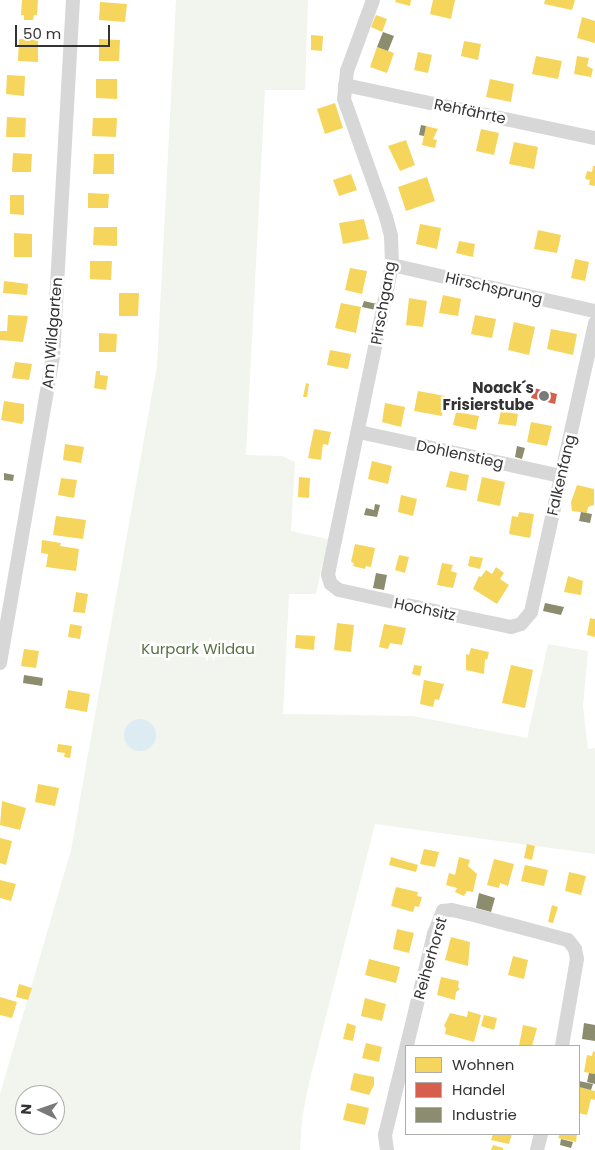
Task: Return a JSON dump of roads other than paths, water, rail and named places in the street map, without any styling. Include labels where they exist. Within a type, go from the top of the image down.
[{"type":"street","name":"Am Wildgarten","points":[[0,663],[53,356],[72,0]]},
{"type":"street","name":"Pirschgang","points":[[331,584],[328,576],[333,548],[359,432],[392,265],[391,236],[386,217],[344,100],[347,70],[373,0]]},
{"type":"street","name":"Rehfährte","points":[[345,85],[595,138]]},
{"type":"street","name":"Hirschsprung","points":[[392,265],[595,310]]},
{"type":"street","name":"Falkenfang","points":[[521,624],[531,612],[595,324]]},
{"type":"street","name":"Dohlenstieg","points":[[359,432],[561,476]]},
{"type":"street","name":"Hochsitz","points":[[331,584],[339,590],[511,627],[521,624]]},
{"type":"street","name":"Reiherhorst","points":[[407,1045],[434,934],[443,911],[452,910],[568,940],[575,949],[577,958],[562,1045]]},
{"type":"street","name":"Reiherhorst","points":[[387,1150],[384,1136],[405,1051]]},
{"type":"street","points":[[537,1150],[541,1135]]},
{"type":"place","name":"Noack´s Frisierstube","points":[[544,396]]},
{"type":"park label","name":"Kurpark Wildau","points":[[198,649]]}]
